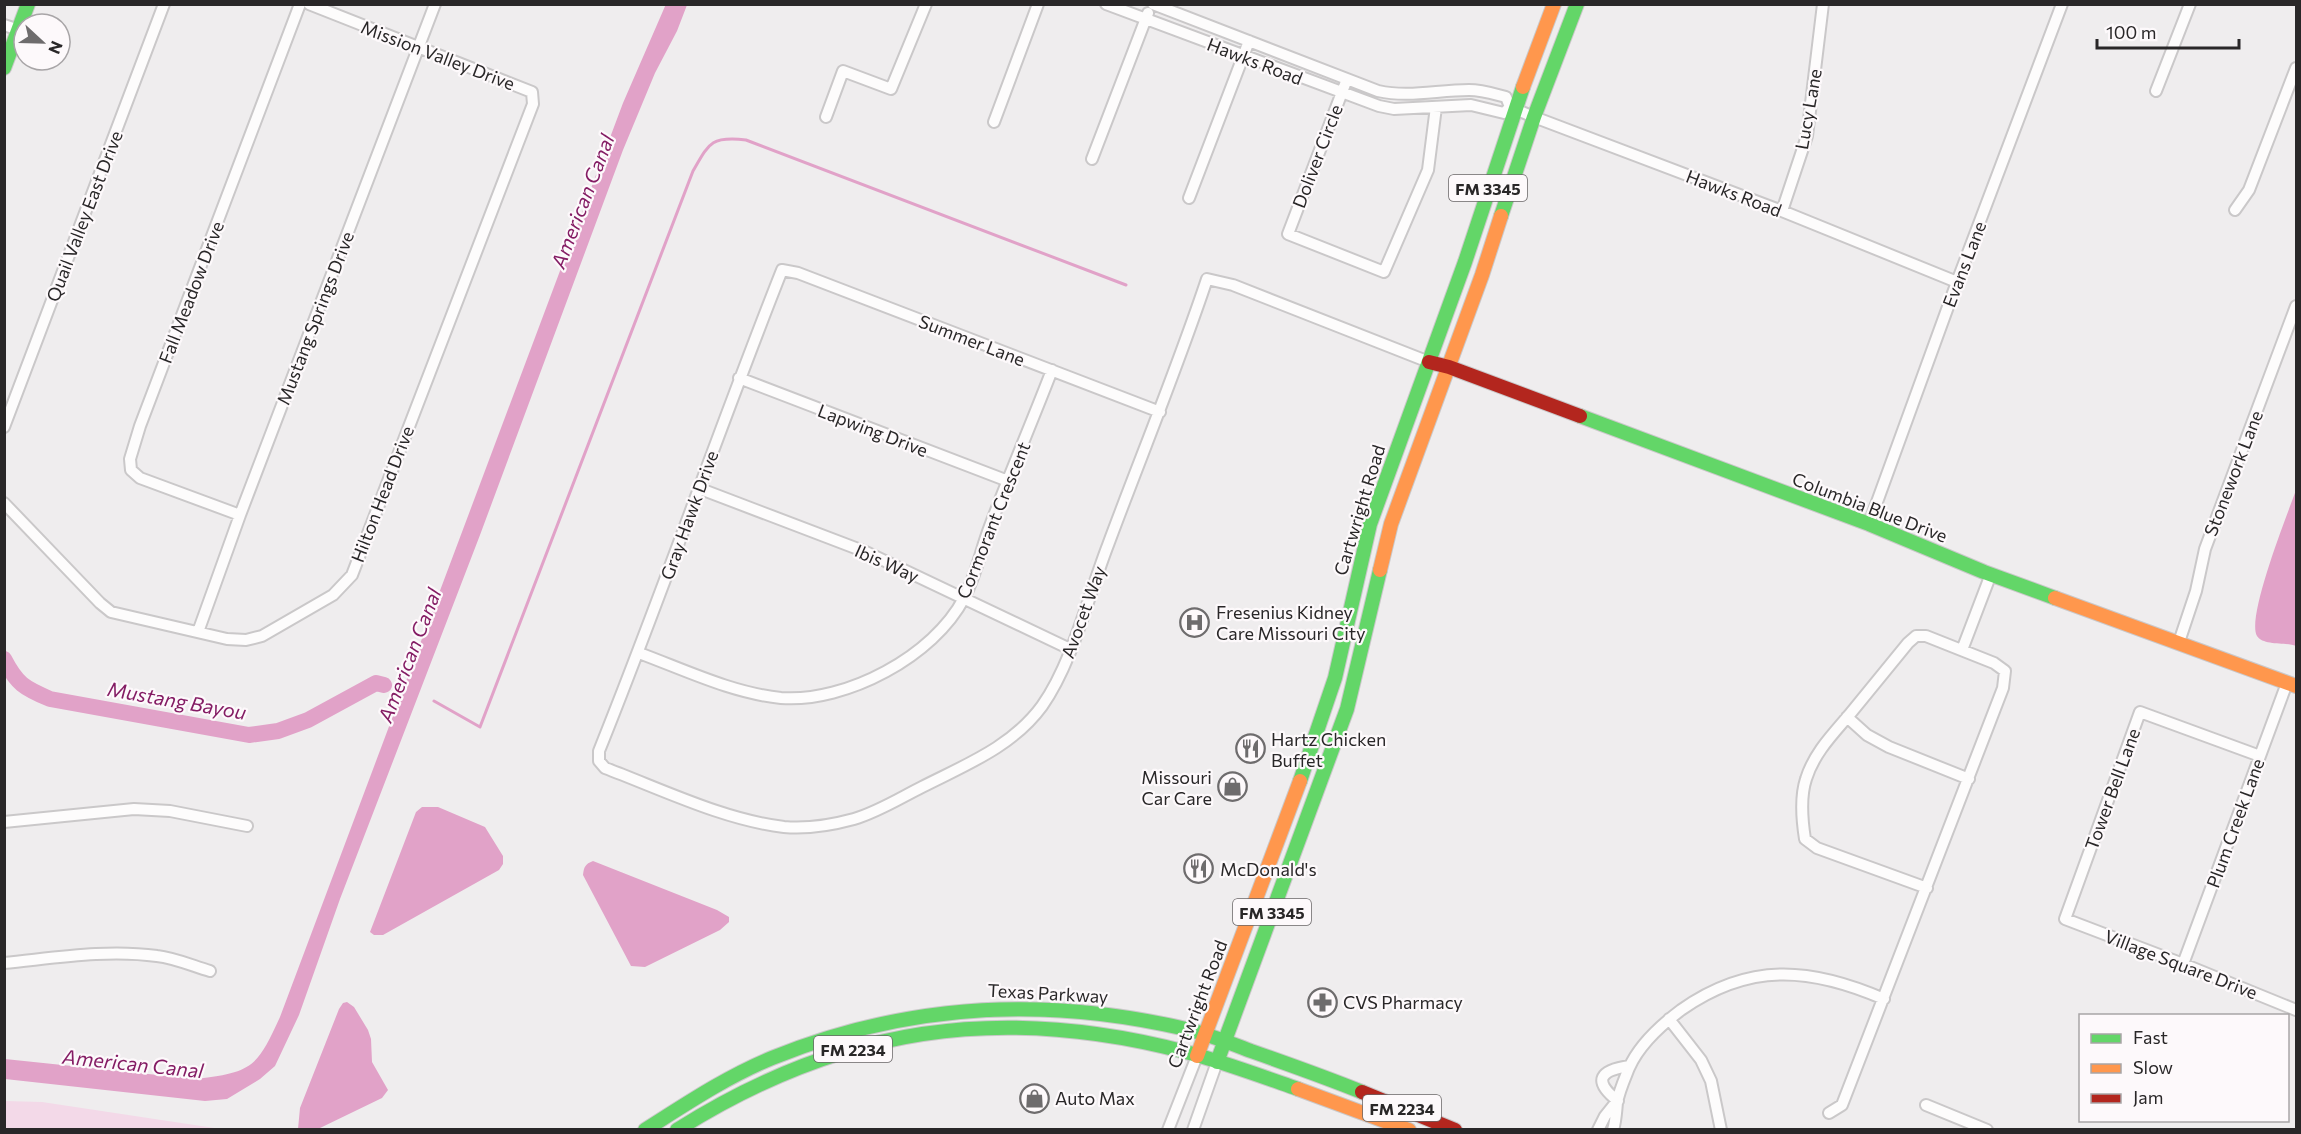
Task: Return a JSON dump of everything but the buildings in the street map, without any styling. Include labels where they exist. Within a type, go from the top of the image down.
[{"type":"main road","name":"Cartwright Road","points":[[1197,1056],[1317,735],[1342,651],[1358,570],[1383,486],[1429,362],[1513,108],[1554,4]]},
{"type":"main road","name":"Cartwright Road","points":[[1217,1062],[1336,741],[1356,675],[1391,524],[1482,275],[1534,117],[1577,4]]},
{"type":"main road","points":[[4,68],[12,48]]},
{"type":"main road","name":"Columbia Blue Drive","points":[[1429,362],[1449,367],[1869,524],[1991,574],[2292,685]]},
{"type":"main road","points":[[1358,570],[1378,574]]},
{"type":"main road","points":[[1317,735],[1336,741]]},
{"type":"main road","points":[[1274,849],[1294,855]]},
{"type":"main road","name":"Texas Parkway","points":[[645,1130],[682,1105],[768,1060],[811,1042],[899,1019],[948,1011],[1002,1006],[1059,1008],[1133,1017],[1205,1035],[1348,1086],[1455,1130]]},
{"type":"main road","name":"Texas Parkway","points":[[677,1130],[724,1101],[780,1073],[828,1056],[881,1041],[938,1031],[1009,1027],[1072,1032],[1148,1043],[1217,1062],[1409,1130]]},
{"type":"street","name":"Quail Valley East Drive","points":[[4,427],[164,4]]},
{"type":"street","name":"Fall Meadow Drive","points":[[240,515],[140,478],[131,470],[130,459],[140,426],[300,4]]},
{"type":"street","name":"Mission Valley Drive","points":[[309,4],[532,92]]},
{"type":"street","name":"Mustang Springs Drive","points":[[198,632],[240,515],[435,4]]},
{"type":"street","points":[[826,117],[843,71],[891,89],[926,4]]},
{"type":"street","points":[[994,122],[1038,4]]},
{"type":"street","name":"Hawks Road","points":[[1106,4],[1341,94],[1379,106],[1394,109],[1471,105],[1504,113],[1513,108]]},
{"type":"street","points":[[1092,159],[1152,4]]},
{"type":"street","name":"Hawks Road","points":[[1152,4],[1392,94],[1480,90],[1506,97],[1513,108],[1534,117],[1782,211],[1957,282]]},
{"type":"street","name":"Lucy Lane","points":[[1782,211],[1807,136],[1823,4]]},
{"type":"street","name":"Evans Lane","points":[[1869,524],[2062,4]]},
{"type":"street","points":[[2156,91],[2190,4]]},
{"type":"street","points":[[1190,198],[1249,41]]},
{"type":"street","points":[[2235,210],[2248,190],[2296,68]]},
{"type":"street","name":"Doliver Circle","points":[[1347,79],[1288,234],[1384,272],[1428,170],[1436,107]]},
{"type":"street","name":"Hilton Head Drive","points":[[4,503],[111,612],[227,639],[246,640],[262,636],[333,595],[352,575],[533,104],[532,92]]},
{"type":"street","name":"Summer Lane","points":[[782,270],[798,273],[1160,412]]},
{"type":"street","name":"Gray Hawk Drive","points":[[599,761],[599,752],[639,653],[739,378],[782,270]]},
{"type":"street","name":"Avocet Way","points":[[599,761],[604,768],[751,821],[785,827],[818,826],[873,812],[990,752],[1015,736],[1042,706],[1065,664],[1160,412],[1207,279],[1233,285],[1429,362]]},
{"type":"street","name":"Stonework Lane","points":[[2179,642],[2196,591],[2211,531],[2296,306]]},
{"type":"street","name":"Cormorant Crescent","points":[[639,653],[754,694],[783,698],[814,697],[842,691],[886,672],[915,652],[935,634],[964,598],[1052,370]]},
{"type":"street","name":"Lapwing Drive","points":[[739,378],[1008,481]]},
{"type":"street","name":"Ibis Way","points":[[698,489],[866,552],[1070,649]]},
{"type":"street","points":[[1962,650],[1991,574]]},
{"type":"street","points":[[1829,1113],[1842,1106],[1884,999],[1927,888],[1969,779],[2003,688],[2005,671],[1994,663],[1926,636],[1916,636],[1829,736],[1806,779],[1803,797],[1804,839],[1817,848],[1927,888]]},
{"type":"street","name":"Plum Creek Lane","points":[[2182,964],[2260,756],[2292,685]]},
{"type":"street","name":"Tower Bell Lane","points":[[2065,920],[2140,712],[2260,756]]},
{"type":"street","points":[[1847,717],[1867,735],[1889,747],[1969,779]]},
{"type":"street","points":[[4,822],[134,809],[170,811],[247,826]]},
{"type":"street","name":"Village Square Drive","points":[[2065,920],[2296,1010]]},
{"type":"street","points":[[4,963],[96,954],[132,954],[159,956],[210,971]]},
{"type":"street","points":[[1612,1130],[1618,1101],[1630,1066],[1649,1039],[1669,1018],[1709,992],[1724,985],[1755,977],[1788,974],[1843,983],[1884,999]]},
{"type":"street","points":[[1669,1018],[1701,1060],[1711,1081],[1721,1130]]},
{"type":"street","name":"Cartwright Road","points":[[1168,1130],[1197,1056]]},
{"type":"street","name":"Cartwright Road","points":[[1193,1130],[1217,1062]]},
{"type":"street","points":[[1618,1101],[1605,1091],[1602,1084],[1604,1077],[1606,1072],[1612,1068],[1630,1066]]},
{"type":"street","points":[[1598,1130],[1605,1116],[1618,1101]]},
{"type":"street","points":[[1926,1105],[1987,1130]]},
{"type":"shaded area","name":"American Canal","points":[[666,4],[687,5],[677,31],[655,73],[623,150],[480,535],[340,899],[299,1015],[275,1066],[260,1079],[227,1099],[205,1101],[5,1079],[5,1059],[196,1079],[242,1069],[251,1064],[265,1047],[280,1017],[623,103]]},
{"type":"shaded area","points":[[2296,490],[2296,646],[2270,643],[2260,639],[2257,636],[2255,625],[2262,588]]},
{"type":"shaded area","points":[[422,807],[438,807],[485,827],[503,856],[503,864],[499,870],[383,935],[374,935],[370,932],[416,812]]},
{"type":"shaded area","points":[[593,861],[717,910],[729,917],[729,922],[720,930],[645,967],[631,966],[583,875],[585,866]]},
{"type":"shaded area","points":[[347,1002],[354,1007],[368,1030],[371,1039],[372,1062],[388,1090],[382,1098],[320,1128],[298,1129],[300,1108],[339,1009],[343,1003]]},
{"type":"shaded area","points":[[5,1101],[42,1102],[221,1129],[5,1129]]},
{"type":"waterway","points":[[434,701],[480,727],[693,171],[712,144],[725,139],[746,140],[1126,285]]},
{"type":"waterway","name":"Mustang Bayou","points":[[4,659],[22,684],[50,699],[249,735],[278,731],[308,720],[376,683],[384,685]]},
{"type":"traffic: fast","points":[[4,68],[28,4]]},
{"type":"traffic: fast","points":[[1501,216],[1534,117],[1577,4]]},
{"type":"traffic: fast","points":[[1300,781],[1335,678],[1370,524],[1465,262],[1523,87]]},
{"type":"traffic: fast","points":[[1580,416],[1869,524],[1984,572],[2055,598]]},
{"type":"traffic: fast","points":[[1217,1062],[1347,709],[1380,570]]},
{"type":"traffic: fast","points":[[645,1130],[707,1091],[772,1058],[823,1040],[874,1026],[925,1016],[977,1011],[1029,1009],[1081,1012],[1186,1029],[1362,1092]]},
{"type":"traffic: fast","points":[[677,1130],[738,1095],[799,1067],[860,1047],[923,1034],[986,1028],[1050,1029],[1117,1037],[1200,1056],[1298,1089]]},
{"type":"traffic: slow","points":[[1523,87],[1554,4]]},
{"type":"traffic: slow","points":[[1380,570],[1391,524],[1482,275],[1501,216]]},
{"type":"traffic: slow","points":[[2055,598],[2296,686]]},
{"type":"traffic: slow","points":[[1197,1056],[1300,781]]},
{"type":"traffic: slow","points":[[1298,1089],[1409,1130]]},
{"type":"traffic: jam","points":[[1429,362],[1449,367],[1580,416]]},
{"type":"traffic: jam","points":[[1362,1092],[1455,1130]]},
{"type":"place","name":"Fresenius Kidney Care Missouri City","points":[[1195,622]]},
{"type":"place","name":"Hartz Chicken Buffet","points":[[1250,749]]},
{"type":"place","name":"Missouri Car Care","points":[[1233,787]]},
{"type":"place","name":"McDonald's","points":[[1199,869]]},
{"type":"place","name":"CVS Pharmacy","points":[[1322,1002]]},
{"type":"place","name":"Auto Max","points":[[1034,1098]]}]
